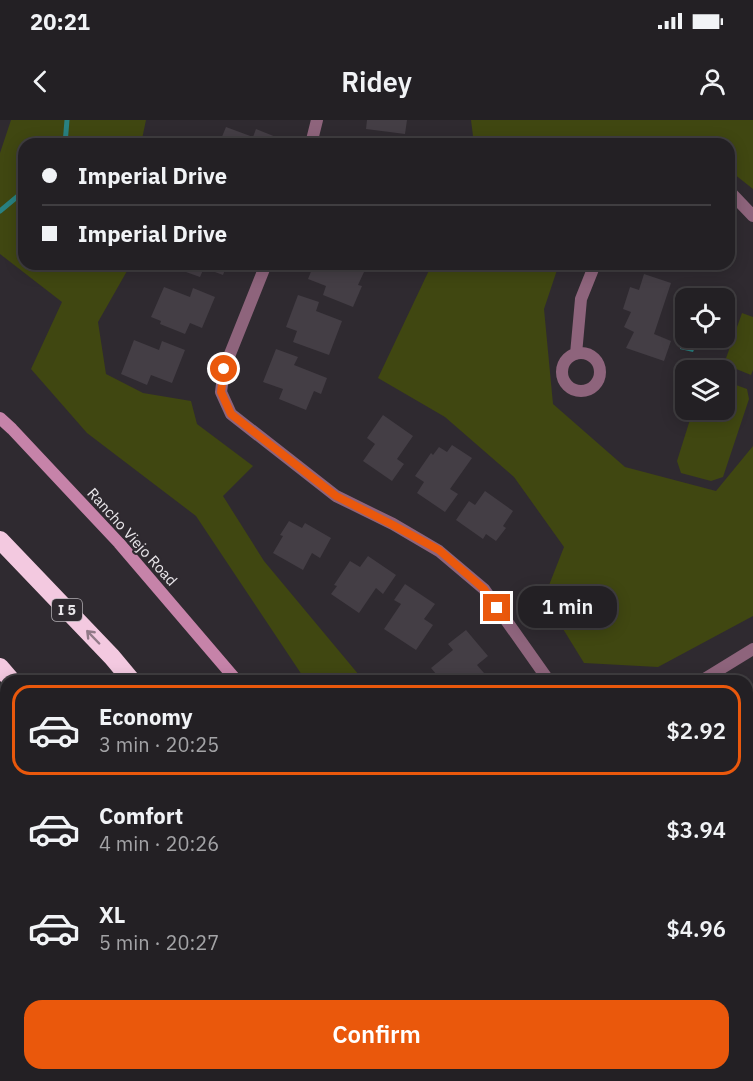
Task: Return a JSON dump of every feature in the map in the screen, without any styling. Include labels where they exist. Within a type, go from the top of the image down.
[{"type":"highway","name":"I 5","points":[[0,540],[127,675]]},
{"type":"main road","name":"Rancho Viejo Road","points":[[0,418],[119,543],[232,675]]},
{"type":"street","points":[[312,138],[317,120]]},
{"type":"street","points":[[735,197],[753,216]]},
{"type":"street","points":[[264,270],[224,369],[221,392],[231,414],[336,496],[439,550],[484,589],[545,675]]},
{"type":"street","points":[[576,354],[580,298],[592,270]]},
{"type":"street","points":[[711,675],[753,649]]},
{"type":"green space","points":[[11,120],[146,120],[142,138],[18,138],[18,268],[0,254],[0,153]]},
{"type":"green space","points":[[471,120],[753,120],[753,189],[735,175],[735,138],[473,138]]},
{"type":"green space","points":[[21,270],[128,270],[98,322],[106,374],[143,393],[191,401],[197,424],[253,466],[223,496],[264,561],[359,675],[302,675],[196,516],[87,433],[31,369],[62,302]]},
{"type":"green space","points":[[429,270],[557,270],[544,309],[553,404],[625,467],[716,491],[753,446],[753,616],[658,667],[584,663],[544,598],[564,547],[514,477],[445,417],[378,378]]},
{"type":"green space","points":[[742,313],[753,317],[753,370],[751,375],[735,368],[735,360],[725,360],[730,348],[735,348],[735,333]]},
{"type":"green space","points":[[735,385],[747,389],[749,399],[723,477],[711,481],[681,473],[677,461],[690,420],[735,420]]},
{"type":"water","points":[[680,348],[695,348],[693,352]]},
{"type":"building","points":[[367,120],[407,120],[405,134],[366,129]]},
{"type":"building","points":[[226,127],[253,137],[256,129],[276,137],[276,138],[221,138]]},
{"type":"building","points":[[180,270],[203,270],[200,277]]},
{"type":"building","points":[[209,270],[225,270],[223,275]]},
{"type":"building","points":[[312,270],[359,270],[364,272],[358,285],[362,286],[353,307],[323,295],[326,286],[308,279]]},
{"type":"building","points":[[644,274],[671,283],[654,334],[671,341],[664,361],[626,348],[634,332],[624,327],[631,312],[623,309],[630,287],[639,290]]},
{"type":"building","points":[[164,287],[190,297],[193,288],[215,297],[202,328],[190,323],[185,334],[160,324],[161,321],[151,317]]},
{"type":"building","points":[[298,295],[319,302],[316,311],[342,321],[329,355],[293,342],[297,331],[286,327]]},
{"type":"building","points":[[134,340],[159,350],[162,341],[185,350],[172,383],[151,375],[147,385],[121,374]]},
{"type":"building","points":[[276,349],[298,357],[294,365],[327,378],[321,394],[314,391],[306,410],[279,399],[283,389],[263,382]]},
{"type":"building","points":[[383,415],[413,436],[397,459],[404,464],[392,481],[363,461],[375,444],[367,438]]},
{"type":"building","points":[[452,445],[472,458],[450,489],[458,494],[445,512],[417,493],[424,482],[415,476],[431,453],[433,455],[439,447],[447,452]]},
{"type":"building","points":[[485,491],[513,511],[503,526],[506,528],[496,541],[486,534],[483,539],[456,520],[469,501],[475,505]]},
{"type":"building","points":[[289,521],[302,528],[305,523],[331,538],[320,558],[312,553],[303,570],[273,553]]},
{"type":"building","points":[[368,556],[396,575],[383,594],[376,588],[359,613],[331,594],[337,586],[334,585],[350,561],[360,567]]},
{"type":"building","points":[[405,584],[435,604],[424,619],[433,625],[416,650],[384,629],[401,604],[394,600]]},
{"type":"building","points":[[466,630],[488,656],[477,665],[484,673],[482,675],[437,675],[431,668],[453,650],[448,644]]},
{"type":"waterway","points":[[66,138],[67,120]]},
{"type":"waterway","points":[[0,211],[18,196]]},
{"type":"route","points":[[224,369],[221,392],[231,414],[336,496],[439,550],[484,589],[497,608]]}]
